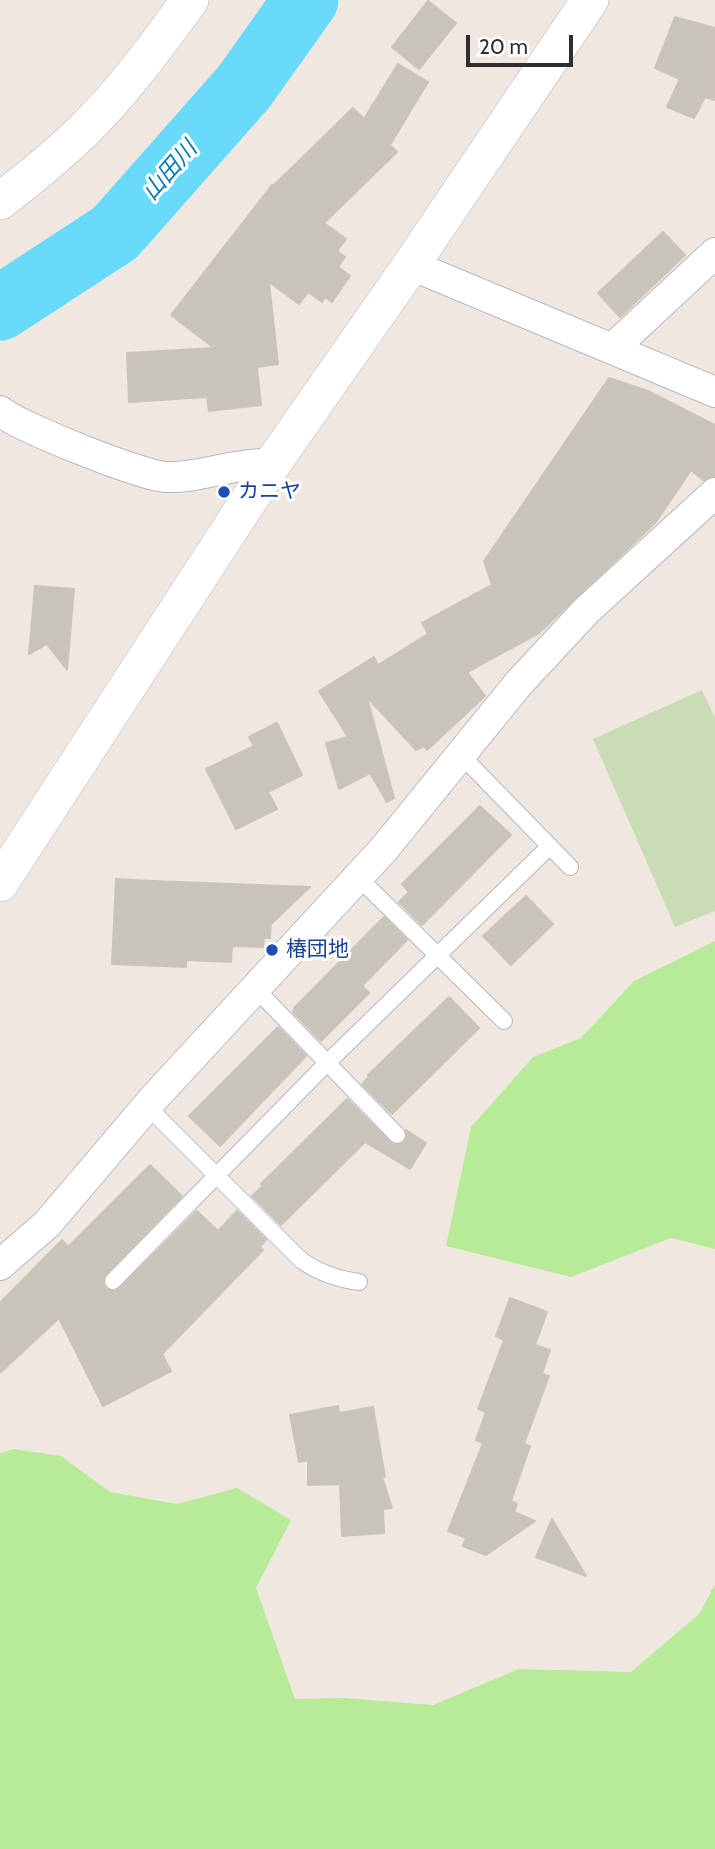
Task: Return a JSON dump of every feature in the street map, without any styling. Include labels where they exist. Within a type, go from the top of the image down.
[{"type":"street","points":[[0,201],[85,129],[142,65],[190,0]]},
{"type":"street","points":[[0,883],[273,463],[590,0]]},
{"type":"street","points":[[613,348],[715,253]]},
{"type":"street","points":[[411,265],[715,392]]},
{"type":"street","points":[[0,411],[9,419],[43,433],[162,477],[187,477],[233,467],[273,463]]},
{"type":"street","points":[[0,1265],[47,1224],[147,1106],[254,987],[359,878],[519,682],[586,611],[715,493]]},
{"type":"lane","points":[[460,754],[570,867]]},
{"type":"lane","points":[[113,1281],[327,1063],[550,846]]},
{"type":"lane","points":[[359,878],[504,1021]]},
{"type":"lane","points":[[254,987],[397,1135]]},
{"type":"lane","points":[[147,1106],[292,1251],[314,1269],[330,1276],[359,1282]]},
{"type":"green space","points":[[702,690],[715,718],[715,911],[675,927],[593,739]]},
{"type":"green space","points":[[715,941],[715,1249],[671,1238],[571,1277],[446,1246],[471,1127],[533,1057],[581,1038],[634,981]]},
{"type":"green space","points":[[14,1449],[61,1456],[110,1492],[177,1504],[237,1488],[291,1520],[256,1588],[295,1699],[345,1698],[433,1705],[519,1669],[631,1672],[700,1613],[715,1584],[715,1849],[0,1849],[0,1453]]},
{"type":"building","points":[[428,1],[456,23],[419,69],[392,47]]},
{"type":"building","points":[[675,17],[715,28],[715,100],[705,97],[694,118],[667,107],[680,79],[655,68]]},
{"type":"building","points":[[398,64],[428,82],[390,145],[397,152],[324,223],[346,239],[337,251],[345,257],[338,267],[350,276],[332,302],[325,297],[322,302],[308,292],[299,304],[269,282],[278,364],[257,367],[261,405],[209,411],[207,397],[129,402],[127,353],[214,348],[171,315],[272,185],[353,108],[364,119]]},
{"type":"building","points":[[663,232],[685,255],[620,317],[598,293]]},
{"type":"building","points":[[609,378],[648,391],[715,425],[715,476],[703,480],[691,470],[656,522],[539,633],[467,672],[485,696],[427,750],[424,746],[416,750],[367,697],[394,798],[387,802],[370,773],[339,789],[326,743],[348,737],[319,691],[374,657],[378,665],[428,634],[422,623],[492,585],[484,561]]},
{"type":"building","points":[[35,586],[74,589],[67,670],[47,644],[29,654]]},
{"type":"building","points":[[277,723],[302,775],[268,792],[277,809],[236,829],[206,769],[254,746],[249,737]]},
{"type":"building","points":[[480,806],[511,835],[422,925],[399,902],[409,892],[402,884]]},
{"type":"building","points":[[116,879],[310,887],[271,924],[270,938],[264,938],[263,947],[232,946],[231,962],[186,960],[186,967],[112,964]]},
{"type":"building","points":[[526,896],[553,924],[511,965],[483,936]]},
{"type":"building","points":[[384,917],[407,940],[362,986],[369,993],[321,1041],[293,1012],[294,1008]]},
{"type":"building","points":[[449,997],[479,1028],[392,1114],[362,1084],[368,1075]]},
{"type":"building","points":[[278,1027],[306,1056],[220,1146],[189,1116]]},
{"type":"building","points":[[347,1099],[393,1145],[405,1142],[406,1130],[426,1143],[410,1169],[365,1142],[281,1225],[252,1196]]},
{"type":"building","points":[[150,1165],[182,1196],[106,1274],[103,1283],[106,1289],[115,1291],[120,1288],[197,1211],[218,1231],[237,1211],[266,1240],[260,1246],[263,1250],[162,1354],[171,1371],[103,1406],[59,1318],[0,1373],[0,1303],[62,1240],[68,1247]]},
{"type":"building","points":[[510,1298],[547,1312],[535,1345],[550,1350],[542,1374],[549,1376],[524,1444],[530,1446],[511,1501],[517,1504],[514,1512],[535,1521],[486,1555],[463,1546],[466,1538],[448,1531],[483,1443],[476,1440],[486,1412],[478,1409],[504,1340],[496,1336]]},
{"type":"building","points":[[338,1406],[339,1413],[373,1407],[385,1477],[382,1477],[392,1508],[383,1509],[384,1533],[342,1536],[340,1484],[308,1485],[308,1460],[299,1462],[290,1415]]},
{"type":"building","points":[[552,1519],[586,1576],[536,1557]]},
{"type":"waterway","name":"山田川","points":[[0,308],[115,233],[244,87],[306,0]]},
{"type":"place","name":"カニヤ","points":[[224,492]]},
{"type":"place","name":"椿団地","points":[[272,950]]}]
